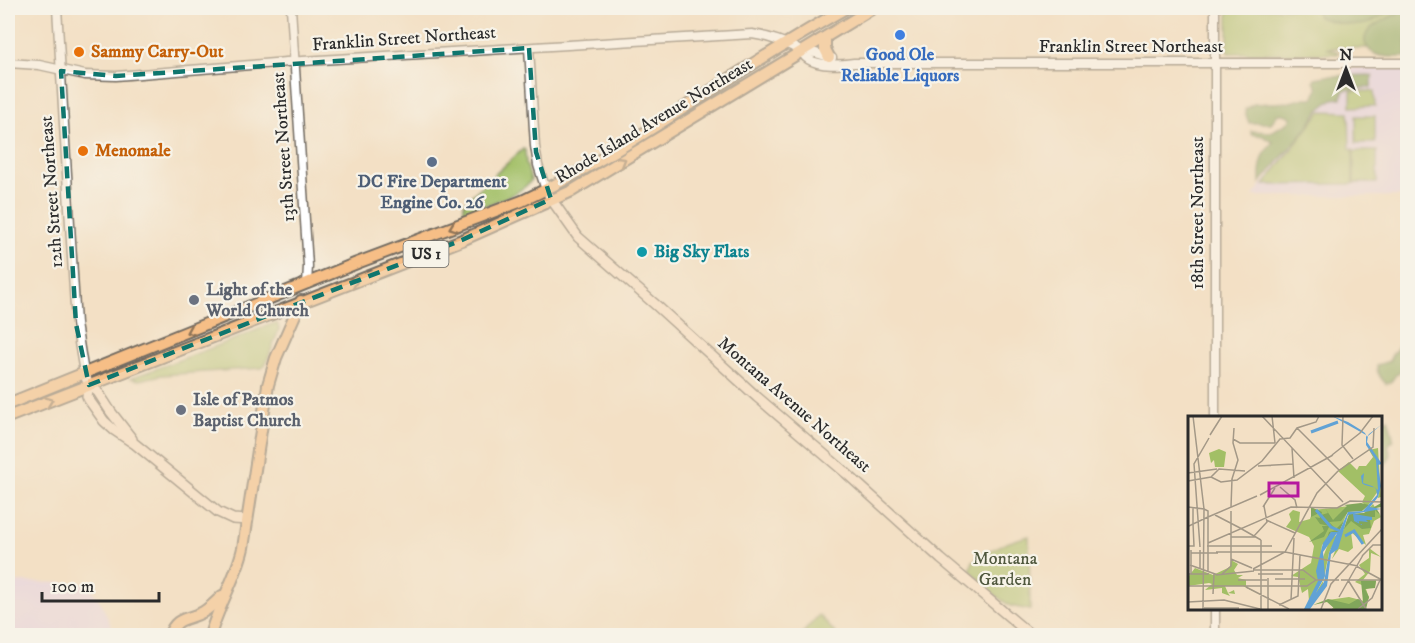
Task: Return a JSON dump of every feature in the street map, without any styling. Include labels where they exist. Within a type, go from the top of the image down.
[{"type":"main road","name":"Rhode Island Avenue Northeast","points":[[8,417],[466,238],[549,194],[785,44],[846,8]]},
{"type":"main road","name":"Rhode Island Avenue Northeast","points":[[8,404],[522,201],[572,191],[873,8]]},
{"type":"main road","points":[[825,38],[825,49],[829,57]]},
{"type":"main road","name":"Montana Avenue Northeast","points":[[549,194],[578,237],[941,559],[1032,636]]},
{"type":"main road","points":[[401,247],[408,261]]},
{"type":"main road","points":[[211,631],[240,559],[268,385],[276,358],[307,284]]},
{"type":"main road","points":[[84,373],[89,385],[98,392],[135,444],[218,512],[233,519],[248,520]]},
{"type":"main road","points":[[169,636],[177,622],[209,608],[225,594]]},
{"type":"main road","points":[[195,616],[202,619],[211,631]]},
{"type":"street","name":"12th Street Northeast","points":[[57,8],[76,324],[84,373]]},
{"type":"street","name":"13th Street Northeast","points":[[291,8],[308,266],[307,284]]},
{"type":"street","name":"18th Street Northeast","points":[[1215,8],[1215,416]]},
{"type":"street","name":"Franklin Street Northeast","points":[[8,63],[39,65],[91,76],[116,76],[295,62],[752,34],[767,36],[785,44],[801,52],[808,59],[840,65],[854,63],[1407,63]]},
{"type":"street","points":[[529,48],[535,146],[549,194]]},
{"type":"street","name":"Franklin Street Northeast","points":[[801,52],[816,53],[854,63]]},
{"type":"street","points":[[1215,610],[1215,636]]},
{"type":"highlighted area","points":[[529,48],[536,152],[551,199],[462,240],[89,385],[76,324],[61,71],[116,76]]},
{"type":"shaded area","points":[[1352,68],[1407,68],[1407,196],[1253,196]]},
{"type":"shaded area","points":[[8,74],[13,74],[15,146],[8,150]]},
{"type":"shaded area","points":[[8,582],[88,584],[101,603],[115,635],[8,635]]},
{"type":"green space","points":[[1228,8],[1407,8],[1407,48],[1325,48],[1339,52],[1338,54],[1228,53]]},
{"type":"green space","points":[[1315,8],[1396,8],[1370,23],[1354,25],[1318,17]]},
{"type":"green space","points":[[1402,8],[1407,8],[1407,57],[1389,57],[1372,52],[1365,43],[1368,32],[1380,22],[1402,11]]},
{"type":"green space","points":[[1373,76],[1371,87],[1344,90],[1342,98],[1333,99],[1319,110],[1307,128],[1260,183],[1262,161],[1273,142],[1263,136],[1251,134],[1251,131],[1271,132],[1289,122],[1291,117],[1278,114],[1271,123],[1249,123],[1245,109],[1254,104],[1313,98],[1318,89],[1314,82],[1315,78]]},
{"type":"green space","points":[[1351,91],[1374,91],[1375,106],[1351,107]]},
{"type":"green space","points":[[1321,111],[1349,112],[1350,149],[1353,149],[1353,184],[1264,185]]},
{"type":"green space","points":[[1356,116],[1375,116],[1375,143],[1356,143]]},
{"type":"green space","points":[[523,149],[531,180],[527,185],[501,200],[464,213],[464,204],[467,200]]},
{"type":"green space","points":[[1354,151],[1377,151],[1377,183],[1354,183]]},
{"type":"green space","points":[[277,323],[279,329],[266,364],[262,368],[162,375],[139,380],[131,378],[269,325]]},
{"type":"green space","points":[[1408,336],[1407,365],[1390,383],[1386,384],[1379,375],[1377,365],[1389,361]]},
{"type":"green space","points":[[1388,418],[1393,440],[1388,446],[1391,455],[1382,468],[1382,421]]},
{"type":"green space","name":"Montana Garden","points":[[1029,536],[1030,610],[1010,606],[995,595],[970,570],[973,561],[987,552]]},
{"type":"green space","points":[[819,615],[837,635],[801,635]]},
{"type":"place","name":"Good Ole Reliable Liquors","points":[[900,35]]},
{"type":"place","name":"Sammy Carry-Out","points":[[79,52]]},
{"type":"place","name":"Menomale","points":[[83,151]]},
{"type":"place","name":"DC Fire Department Engine Co. 26","points":[[432,162]]},
{"type":"place","name":"Big Sky Flats","points":[[642,252]]},
{"type":"place","name":"Light of the World Church","points":[[194,300]]},
{"type":"place","name":"Isle of Patmos Baptist Church","points":[[181,410]]}]
